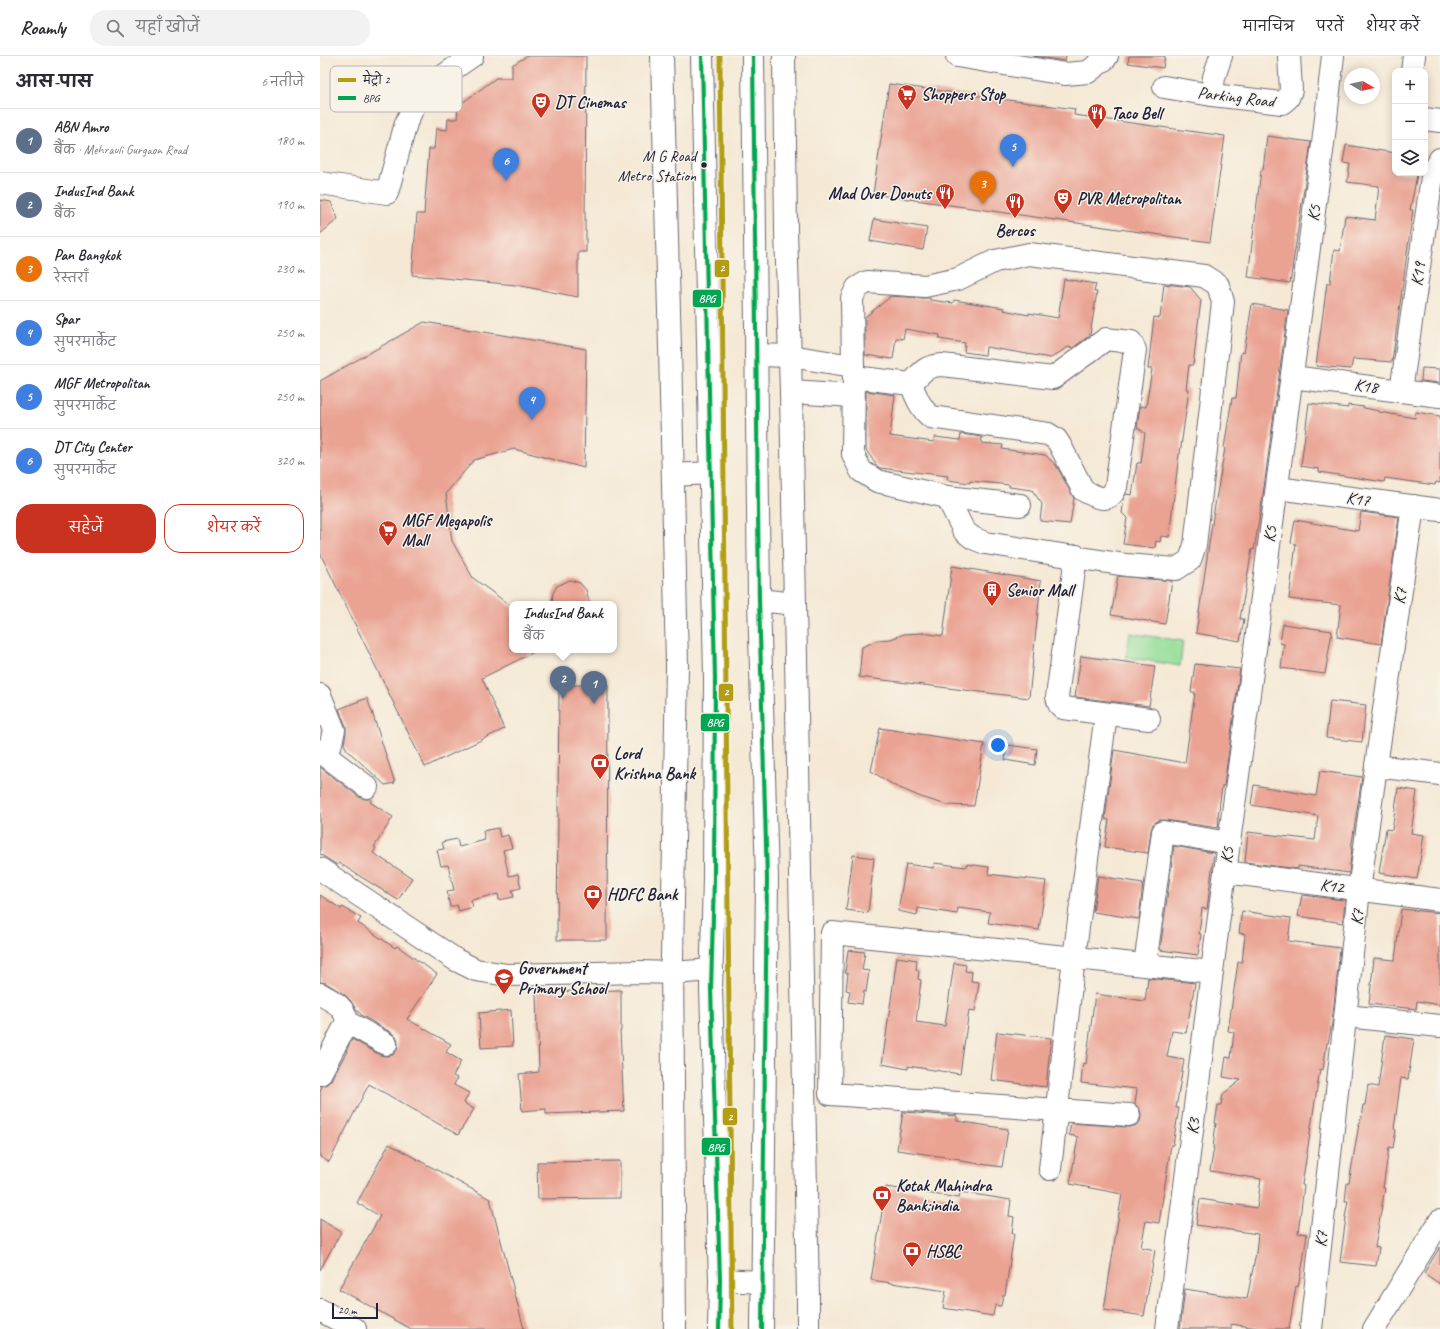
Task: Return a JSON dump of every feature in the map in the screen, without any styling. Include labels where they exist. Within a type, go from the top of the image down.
[{"type":"main road","points":[[458,66],[472,56]]},
{"type":"main road","points":[[662,56],[677,666],[672,973],[675,1329]]},
{"type":"main road","points":[[702,56],[715,678],[711,989],[720,1280],[719,1329]]},
{"type":"main road","points":[[754,56],[759,600],[767,879],[762,1329]]},
{"type":"main road","points":[[784,56],[786,230],[791,392],[808,1329]]},
{"type":"main road","points":[[957,56],[1065,74],[1088,72],[1107,56]]},
{"type":"main road","points":[[1212,95],[1214,77],[1221,56]]},
{"type":"main road","name":"Parking Road","points":[[1164,87],[1212,95],[1282,103],[1288,98],[1291,90],[1289,56]]},
{"type":"main road","name":"K5","points":[[1218,924],[1323,144],[1333,56]]},
{"type":"main road","points":[[1412,68],[1414,56]]},
{"type":"main road","points":[[320,183],[387,193],[406,123],[411,112]]},
{"type":"main road","points":[[1428,119],[1440,121]]},
{"type":"main road","name":"K19","points":[[1400,391],[1433,170],[1440,159]]},
{"type":"main road","points":[[947,497],[964,531],[972,538],[984,543],[1076,556],[1126,565],[1176,569],[1190,560],[1195,545],[1223,302],[1218,285],[1204,276],[1029,254],[995,261],[958,279],[925,286],[867,282],[857,288],[852,298],[853,454],[861,471],[877,481],[947,497],[1020,505]]},
{"type":"main road","points":[[1106,339],[1131,342],[1135,350],[1114,493],[1110,497],[1101,498],[1083,490],[1060,445],[1056,439],[1048,434],[930,416],[925,412],[919,402],[911,384],[924,370],[931,366],[942,365],[1053,378],[1106,339]]},
{"type":"main road","points":[[756,355],[790,356],[853,379],[911,384]]},
{"type":"main road","name":"K18","points":[[1292,377],[1440,396]]},
{"type":"main road","points":[[791,392],[853,379]]},
{"type":"main road","points":[[673,475],[711,473]]},
{"type":"main road","name":"K17","points":[[1277,488],[1440,510]]},
{"type":"main road","name":"K7","points":[[1311,1329],[1360,890],[1413,506]]},
{"type":"main road","points":[[1076,556],[1057,697],[1059,704],[1063,708],[1149,719]]},
{"type":"main road","points":[[759,600],[795,604]]},
{"type":"main road","points":[[320,695],[334,730],[332,743],[322,753],[367,787]]},
{"type":"main road","points":[[1050,1170],[1074,958],[1106,714]]},
{"type":"main road","points":[[1376,766],[1440,774]]},
{"type":"main road","points":[[1145,965],[1163,832],[1229,843]]},
{"type":"main road","points":[[320,869],[456,960],[476,970],[507,975],[640,972],[672,973],[712,970]]},
{"type":"main road","name":"K12","points":[[1225,872],[1440,900]]},
{"type":"main road","name":"K3","points":[[1168,1329],[1218,924]]},
{"type":"main road","points":[[1130,1115],[830,1094],[832,933],[1212,972]]},
{"type":"main road","points":[[320,994],[341,1007],[346,1014],[347,1022],[320,1074]]},
{"type":"main road","points":[[1346,1016],[1440,1026]]},
{"type":"main road","points":[[347,1022],[386,1044]]},
{"type":"main road","points":[[1374,1329],[1440,1220]]},
{"type":"main road","points":[[720,1280],[762,1282]]},
{"type":"main road","points":[[320,1310],[355,1329]]},
{"type":"green space","points":[[1130,633],[1183,641],[1180,666],[1126,657]]},
{"type":"building","points":[[527,56],[586,56],[586,252],[578,252],[578,297],[516,285],[412,275],[417,214],[424,214],[429,149],[434,149],[436,129],[447,130],[448,119],[457,119],[458,112],[462,112],[462,103],[496,78],[512,78],[512,65]]},
{"type":"building","points":[[1033,56],[1066,56],[1065,61]]},
{"type":"building","points":[[1129,56],[1165,56],[1163,68],[1128,63]]},
{"type":"building","points":[[889,84],[1075,109],[1074,115],[1225,136],[1210,242],[873,194]]},
{"type":"building","points":[[1267,136],[1311,142],[1290,283],[1248,277],[1261,170],[1263,170]]},
{"type":"building","points":[[1346,145],[1392,153],[1392,176],[1417,176],[1410,210],[1413,210],[1392,362],[1353,359],[1351,369],[1316,366],[1327,283],[1330,283],[1334,250],[1340,251],[1345,216],[1375,220],[1379,186],[1347,182],[1350,164],[1343,163]]},
{"type":"building","points":[[320,200],[331,202],[338,219],[320,234]]},
{"type":"building","points":[[874,219],[927,228],[923,250],[870,241]]},
{"type":"building","points":[[1064,279],[1096,284],[1094,292],[1097,292],[1090,335],[1073,348],[1068,347],[1051,358],[986,347],[985,355],[964,352],[965,343],[939,339],[940,335],[905,329],[903,339],[896,338],[893,359],[865,355],[865,317],[890,296],[930,298],[930,300],[953,303],[954,300],[1004,308],[1003,310],[1029,315],[1029,313],[1058,318]]},
{"type":"building","points":[[1164,284],[1190,287],[1201,300],[1193,365],[1189,365],[1186,389],[1189,389],[1179,454],[1169,537],[1161,536],[1160,542],[1156,541],[1155,548],[1123,544],[1127,518],[1122,513],[1126,494],[1132,495],[1137,463],[1141,463],[1145,433],[1137,427],[1140,406],[1146,407],[1152,369],[1148,369],[1154,317],[1160,318]]},
{"type":"building","points":[[1252,304],[1288,310],[1262,502],[1240,619],[1244,619],[1240,641],[1196,633],[1232,398],[1236,398],[1241,352],[1244,353]]},
{"type":"building","name":"MGF Megapolis Mall","points":[[424,322],[586,349],[584,468],[514,449],[474,460],[446,493],[452,541],[473,578],[509,605],[509,653],[532,653],[482,678],[504,729],[425,767],[320,553],[320,381]]},
{"type":"building","points":[[1422,368],[1440,369],[1440,383],[1421,381]]},
{"type":"building","points":[[866,391],[895,395],[890,436],[934,442],[935,437],[960,440],[961,434],[982,437],[981,443],[1003,445],[1002,449],[1045,455],[1056,465],[1074,498],[1070,524],[1040,521],[1042,504],[1032,490],[1009,487],[1010,485],[947,480],[948,476],[880,468],[866,450]]},
{"type":"building","points":[[1309,403],[1348,408],[1348,405],[1364,407],[1379,412],[1415,418],[1416,412],[1440,416],[1440,483],[1436,482],[1435,485],[1385,478],[1384,482],[1319,472],[1319,469],[1301,466]]},
{"type":"building","points":[[1361,512],[1399,517],[1381,644],[1337,637],[1341,605],[1289,599],[1296,544],[1291,543],[1295,520],[1358,531]]},
{"type":"building","name":"Senior Mall","points":[[952,566],[1041,581],[1029,698],[859,677],[862,647],[878,640],[891,639],[904,634],[922,633],[943,636]]},
{"type":"building","points":[[1118,576],[1172,581],[1165,624],[1111,615]]},
{"type":"building","points":[[570,580],[580,583],[586,590],[589,601],[552,601],[553,593],[557,586]]},
{"type":"building","points":[[1283,624],[1332,631],[1325,674],[1281,668],[1284,644],[1280,643]]},
{"type":"building","points":[[1081,656],[1155,666],[1149,706],[1075,697]]},
{"type":"building","points":[[1195,664],[1240,669],[1224,786],[1222,786],[1218,828],[1159,820],[1153,824],[1151,830],[1148,853],[1105,847],[1109,820],[1105,819],[1114,750],[1185,763],[1195,692],[1191,692]]},
{"type":"building","points":[[559,685],[608,685],[607,940],[557,940]]},
{"type":"building","points":[[367,698],[395,783],[385,785],[347,750],[344,744],[346,726],[339,709]]},
{"type":"building","points":[[1330,701],[1366,705],[1362,742],[1326,738]]},
{"type":"building","points":[[880,728],[984,744],[974,806],[947,805],[921,797],[895,786],[871,771]]},
{"type":"building","points":[[1007,745],[1037,749],[1035,765],[1005,760]]},
{"type":"building","points":[[320,767],[359,797],[372,799],[370,802],[393,817],[374,847],[376,848],[373,853],[412,878],[398,900],[339,863],[337,865],[320,854]]},
{"type":"building","points":[[1320,771],[1362,777],[1351,849],[1349,873],[1298,866],[1298,869],[1245,862],[1248,832],[1315,840],[1318,816],[1251,805],[1254,785],[1316,796]]},
{"type":"building","points":[[1398,788],[1417,791],[1411,833],[1424,835],[1417,879],[1379,873],[1386,829],[1392,830]]},
{"type":"building","points":[[498,828],[500,837],[508,835],[512,848],[503,850],[509,876],[518,874],[521,888],[512,890],[514,897],[499,900],[498,894],[471,900],[473,907],[459,911],[457,905],[450,907],[447,891],[454,890],[448,865],[441,866],[437,850],[444,849],[442,842],[457,839],[459,847],[485,840],[483,831]]},
{"type":"building","points":[[1174,846],[1214,853],[1207,909],[1202,908],[1199,934],[1201,934],[1198,955],[1160,950]]},
{"type":"building","points":[[853,855],[874,858],[868,913],[846,910]]},
{"type":"building","points":[[934,863],[966,867],[966,864],[989,867],[988,874],[1046,881],[1039,930],[988,923],[990,912],[958,908],[957,914],[918,908],[917,915],[898,911],[906,864],[933,868]]},
{"type":"building","points":[[1098,876],[1143,883],[1139,919],[1093,912]]},
{"type":"building","points":[[320,895],[341,909],[343,907],[361,918],[358,923],[395,948],[397,946],[437,974],[407,1019],[451,1044],[446,1052],[461,1061],[453,1076],[457,1078],[454,1085],[469,1093],[464,1103],[474,1109],[458,1135],[369,1084],[329,1162],[320,1157],[320,1091],[322,1086],[331,1080],[352,1039],[380,1055],[386,1056],[393,1055],[397,1050],[398,1044],[397,1038],[392,1033],[361,1015],[345,995],[326,983],[320,982]]},
{"type":"building","points":[[1302,895],[1345,900],[1343,923],[1298,916]]},
{"type":"building","points":[[1401,909],[1440,913],[1440,1005],[1417,1001],[1416,1009],[1369,1004],[1374,958],[1395,960]]},
{"type":"building","points":[[1242,911],[1291,918],[1288,941],[1340,948],[1332,1023],[1323,1070],[1320,1069],[1302,1185],[1304,1186],[1298,1233],[1307,1234],[1303,1262],[1298,1287],[1296,1286],[1289,1329],[1264,1329],[1231,1324],[1231,1329],[1180,1329],[1185,1289],[1247,1299],[1256,1253],[1258,1234],[1196,1225],[1200,1199],[1257,1208],[1261,1179],[1210,1171],[1214,1148],[1215,1123],[1218,1105],[1221,1105],[1223,1094],[1241,1080],[1223,1077],[1226,1057],[1231,1058],[1234,1032],[1228,1031],[1238,962],[1242,963],[1245,934],[1239,933]]},
{"type":"building","points":[[848,950],[865,952],[862,970],[869,971],[866,992],[864,991],[862,1004],[848,1002],[850,991],[846,990],[848,973],[845,973]]},
{"type":"building","points":[[897,957],[917,960],[916,970],[919,970],[918,979],[921,980],[916,1022],[945,1026],[954,963],[966,965],[965,971],[972,972],[971,981],[979,982],[975,1011],[969,1010],[960,1074],[908,1066],[908,1069],[882,1064]]},
{"type":"building","points":[[1148,978],[1195,983],[1186,1033],[1172,1031],[1167,1057],[1184,1060],[1176,1108],[1179,1108],[1173,1145],[1171,1145],[1159,1223],[1146,1221],[1141,1247],[1155,1250],[1144,1316],[1104,1310],[1122,1194],[1070,1184],[1078,1137],[1069,1135],[1071,1123],[1128,1127],[1135,1126],[1140,1122],[1140,1110],[1135,1104],[1137,1089],[1081,1083],[1083,1063],[1086,1064],[1095,994],[1145,1001]]},
{"type":"building","points":[[621,990],[620,1031],[624,1111],[546,1114],[546,1109],[522,1111],[519,1074],[539,1072],[536,992]]},
{"type":"building","points":[[511,1010],[513,1046],[481,1048],[479,1013]]},
{"type":"building","points":[[997,1032],[1051,1038],[1046,1087],[991,1080]]},
{"type":"building","points":[[1385,1035],[1414,1039],[1408,1079],[1401,1078],[1393,1148],[1389,1147],[1383,1188],[1385,1188],[1375,1247],[1379,1248],[1376,1266],[1340,1262],[1348,1201],[1345,1201],[1347,1183],[1349,1183],[1359,1124],[1363,1105],[1365,1105],[1368,1085],[1378,1087]]},
{"type":"building","points":[[903,1112],[957,1116],[957,1121],[1008,1129],[1002,1167],[897,1150]]},
{"type":"building","points":[[389,1144],[490,1199],[524,1329],[411,1329],[339,1289],[380,1216],[357,1203]]},
{"type":"building","points":[[620,1161],[620,1198],[538,1199],[537,1162]]},
{"type":"building","points":[[886,1187],[959,1198],[960,1192],[1011,1200],[1009,1216],[1014,1217],[1012,1234],[1014,1234],[1005,1295],[1003,1295],[1001,1306],[995,1305],[993,1316],[943,1308],[946,1291],[871,1280]]},
{"type":"building","points":[[320,1219],[341,1232],[320,1270]]},
{"type":"building","points":[[1440,1247],[1440,1284],[1424,1273]]},
{"type":"metro line","name":"2","points":[[720,56],[732,1329]]},
{"type":"transit line","name":"BPG","points":[[702,56],[715,678],[714,879],[711,989],[720,1280],[719,1329]]},
{"type":"transit line","name":"BPG","points":[[753,56],[759,600],[767,879],[762,1329]]},
{"type":"place","name":"Shoppers Stop","points":[[907,111]]},
{"type":"place","name":"DT Cinemas","points":[[541,119]]},
{"type":"place","name":"Taco Bell","points":[[1097,130]]},
{"type":"place","name":"M G Road Metro Station","points":[[704,165]]},
{"type":"place","name":"MGF Metropolitan","points":[[1013,167]]},
{"type":"place","name":"DT City Center","points":[[506,181]]},
{"type":"place","name":"Pan Bangkok","points":[[983,204]]},
{"type":"place","name":"Mad Over Donuts","points":[[945,210]]},
{"type":"place","name":"PVR Metropolitan","points":[[1063,215]]},
{"type":"place","name":"Bercos","points":[[1015,219]]},
{"type":"place","name":"Spar","points":[[532,420]]},
{"type":"place","name":"MGF Megapolis Mall","points":[[388,547]]},
{"type":"place","name":"Senior Mall","points":[[992,607]]},
{"type":"place","name":"IndusInd Bank","points":[[563,699]]},
{"type":"place","name":"ABN Amro","points":[[594,704]]},
{"type":"place","name":"Lord Krishna Bank","points":[[600,780]]},
{"type":"place","name":"HDFC Bank","points":[[593,911]]},
{"type":"place","name":"Government Primary School","points":[[504,995]]},
{"type":"place","name":"Kotak Mahindra Bank;india","points":[[882,1212]]},
{"type":"place","name":"HSBC","points":[[912,1268]]}]
